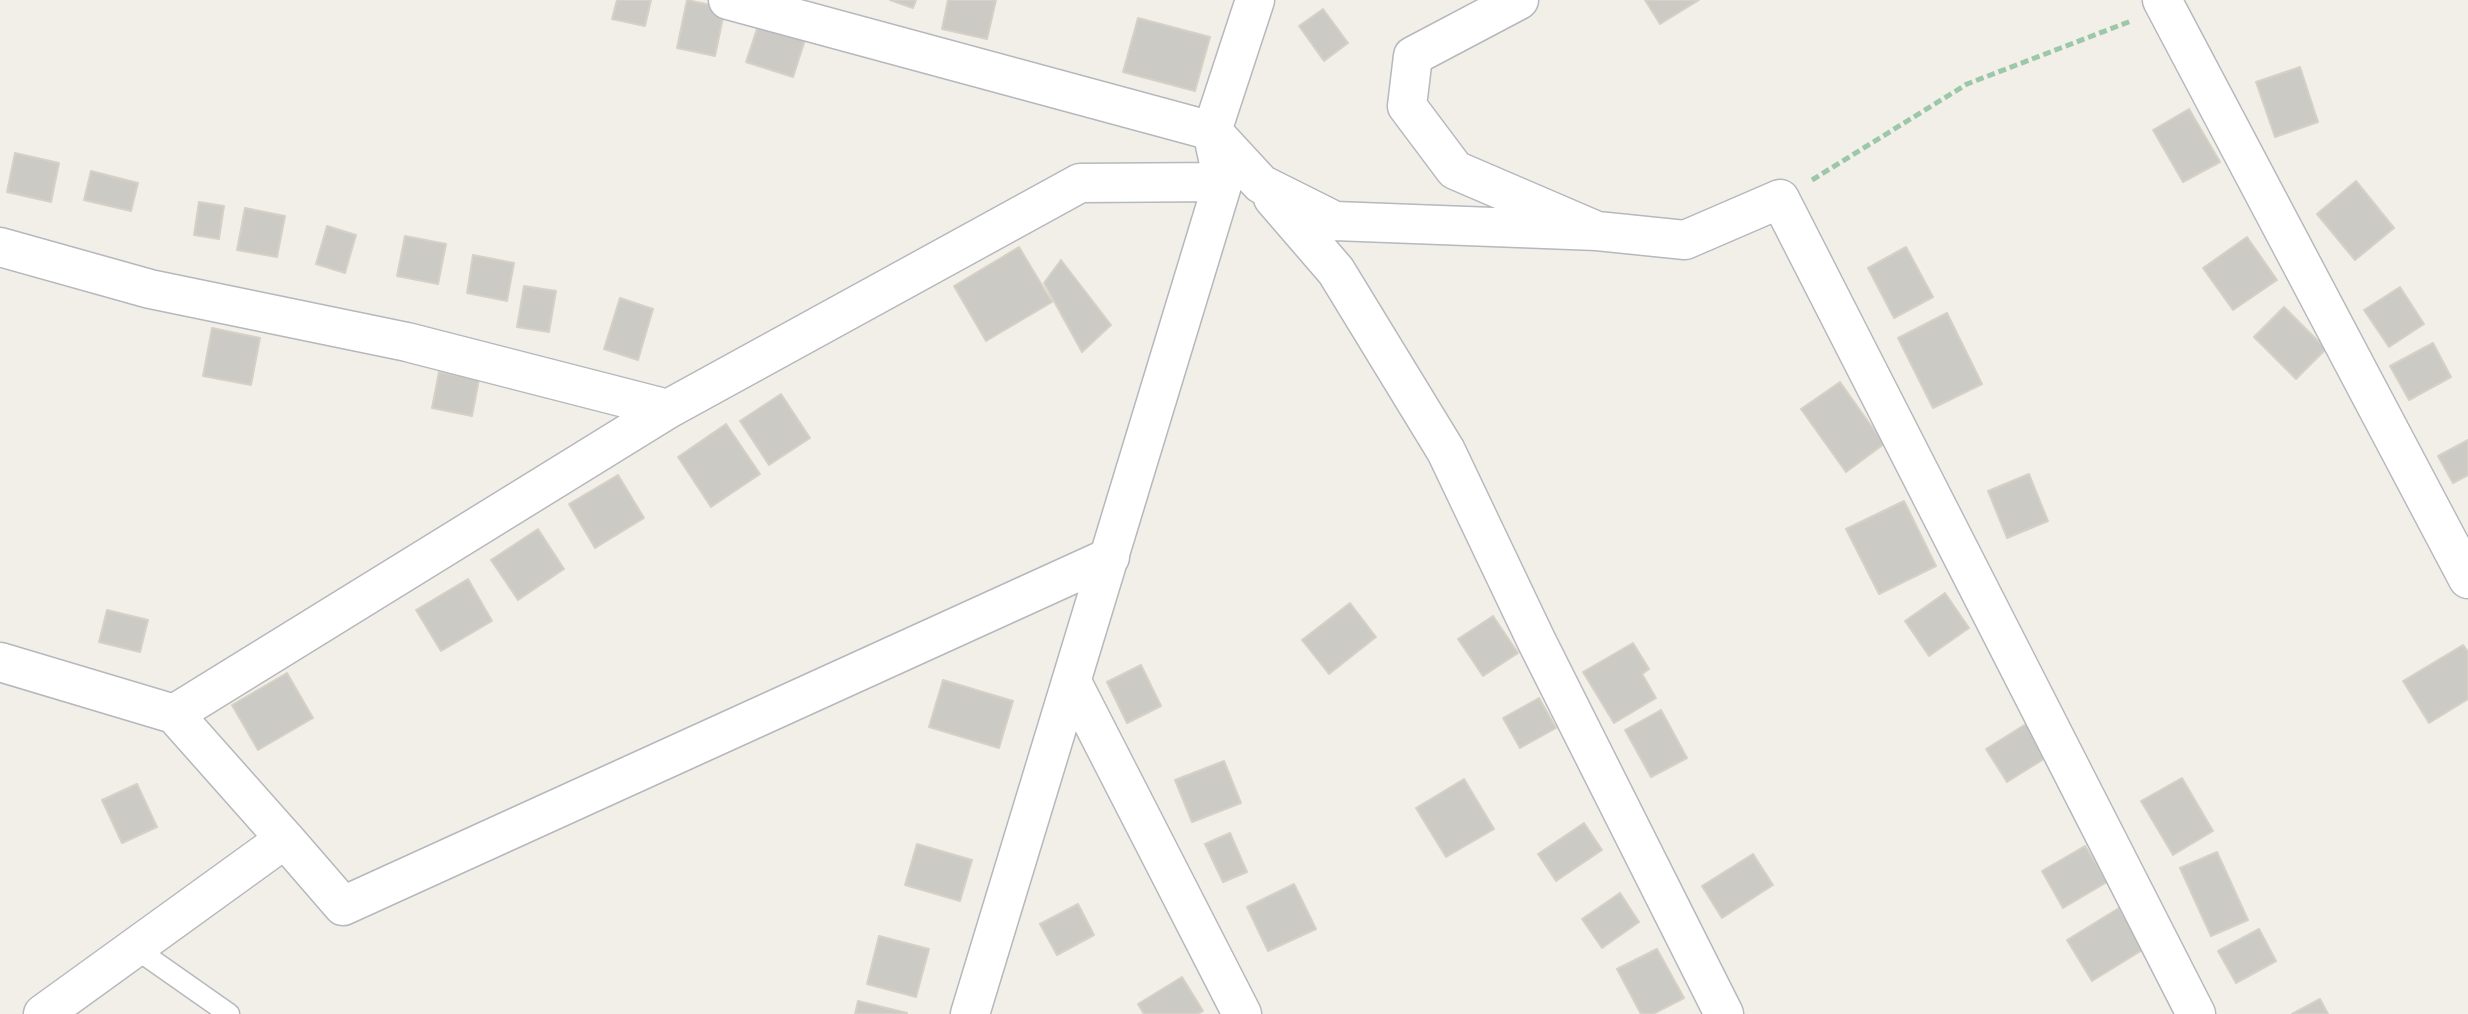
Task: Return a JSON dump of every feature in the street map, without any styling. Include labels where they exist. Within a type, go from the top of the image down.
[{"type":"street","points":[[728,0],[1212,131],[1336,271],[1446,451],[1536,640],[1724,1014]]},
{"type":"street","points":[[970,1014],[1223,182],[1212,131],[1255,0]]},
{"type":"street","points":[[1519,0],[1413,56],[1407,106],[1455,170],[1597,231]]},
{"type":"street","points":[[2164,4],[2468,579]]},
{"type":"street","points":[[174,714],[668,409],[1080,183],[1223,182]]},
{"type":"street","points":[[1261,184],[1335,221],[1597,231],[1685,240],[1780,199],[2196,1014]]},
{"type":"street","points":[[0,247],[150,289],[407,342],[668,409]]},
{"type":"street","points":[[0,662],[174,714],[343,906],[1110,557]]},
{"type":"street","points":[[1072,682],[1242,1014]]},
{"type":"street","points":[[43,1014],[285,839]]},
{"type":"lane","points":[[135,948],[229,1014]]},
{"type":"path","points":[[1780,199],[1967,84],[2164,4]]},
{"type":"building","points":[[617,0],[651,0],[645,26],[612,19]]},
{"type":"building","points":[[687,0],[725,8],[715,56],[677,48]]},
{"type":"building","points":[[890,0],[916,0],[913,8]]},
{"type":"building","points":[[948,0],[996,0],[987,39],[942,29]]},
{"type":"building","points":[[1645,0],[1699,0],[1660,24]]},
{"type":"building","points":[[1323,9],[1348,43],[1324,61],[1299,26]]},
{"type":"building","points":[[1138,18],[1210,37],[1195,91],[1123,72]]},
{"type":"building","points":[[758,26],[805,40],[793,77],[746,62]]},
{"type":"building","points":[[2300,67],[2318,122],[2275,137],[2256,82]]},
{"type":"building","points":[[2189,109],[2220,162],[2183,182],[2153,130]]},
{"type":"building","points":[[15,153],[59,163],[51,202],[7,192]]},
{"type":"building","points":[[91,171],[138,183],[131,211],[84,200]]},
{"type":"building","points":[[2356,181],[2394,228],[2355,260],[2317,214]]},
{"type":"building","points":[[199,202],[224,206],[219,239],[194,235]]},
{"type":"building","points":[[245,208],[285,216],[277,257],[237,250]]},
{"type":"building","points":[[327,226],[356,235],[345,273],[316,264]]},
{"type":"building","points":[[405,236],[446,244],[438,284],[397,276]]},
{"type":"building","points":[[2247,237],[2277,280],[2233,310],[2203,268]]},
{"type":"building","points":[[1019,247],[1052,302],[986,341],[954,286]]},
{"type":"building","points":[[1906,247],[1933,297],[1894,318],[1868,268]]},
{"type":"building","points":[[473,255],[514,263],[507,301],[467,293]]},
{"type":"building","points":[[1061,260],[1111,325],[1082,352],[1044,283]]},
{"type":"building","points":[[524,286],[556,291],[549,332],[517,327]]},
{"type":"building","points":[[2400,287],[2424,324],[2389,347],[2364,310]]},
{"type":"building","points":[[620,298],[653,309],[638,360],[604,349]]},
{"type":"building","points":[[2284,307],[2326,349],[2296,379],[2254,337]]},
{"type":"building","points":[[1947,313],[1982,384],[1933,408],[1898,338]]},
{"type":"building","points":[[212,328],[260,338],[251,385],[203,376]]},
{"type":"building","points":[[2433,343],[2451,377],[2409,400],[2390,366]]},
{"type":"building","points":[[439,372],[479,379],[472,416],[432,408]]},
{"type":"building","points":[[1840,382],[1884,444],[1846,472],[1801,409]]},
{"type":"building","points":[[781,394],[810,438],[769,465],[740,421]]},
{"type":"building","points":[[726,424],[760,474],[711,507],[678,457]]},
{"type":"building","points":[[2468,440],[2468,475],[2453,483],[2438,456]]},
{"type":"building","points":[[2029,474],[2048,521],[2007,538],[1988,491]]},
{"type":"building","points":[[618,475],[644,518],[595,548],[569,504]]},
{"type":"building","points":[[1904,501],[1936,566],[1879,594],[1846,529]]},
{"type":"building","points":[[538,529],[564,569],[518,600],[491,560]]},
{"type":"building","points":[[468,579],[492,621],[441,651],[416,610]]},
{"type":"building","points":[[1945,593],[1969,628],[1929,656],[1905,621]]},
{"type":"building","points":[[1350,603],[1376,637],[1329,674],[1302,640]]},
{"type":"building","points":[[107,610],[148,620],[140,652],[99,642]]},
{"type":"building","points":[[1493,616],[1518,653],[1483,676],[1458,639]]},
{"type":"building","points":[[1633,643],[1649,669],[1642,674],[1656,698],[1614,723],[1583,672]]},
{"type":"building","points":[[2463,645],[2468,652],[2468,699],[2429,723],[2403,681]]},
{"type":"building","points":[[1141,665],[1161,706],[1127,723],[1107,682]]},
{"type":"building","points":[[287,673],[313,718],[258,750],[232,705]]},
{"type":"building","points":[[943,680],[1013,701],[999,748],[929,727]]},
{"type":"building","points":[[1539,698],[1556,728],[1520,748],[1503,718]]},
{"type":"building","points":[[1661,710],[1687,758],[1651,777],[1625,730]]},
{"type":"building","points":[[2026,724],[2047,757],[2007,782],[1986,749]]},
{"type":"building","points":[[1224,761],[1241,803],[1192,822],[1175,780]]},
{"type":"building","points":[[2182,778],[2213,831],[2173,855],[2141,801]]},
{"type":"building","points":[[1464,779],[1494,829],[1446,857],[1416,808]]},
{"type":"building","points":[[137,784],[157,827],[122,843],[102,800]]},
{"type":"building","points":[[1584,823],[1602,850],[1556,881],[1538,854]]},
{"type":"building","points":[[1230,833],[1247,872],[1223,882],[1205,844]]},
{"type":"building","points":[[917,844],[972,860],[960,901],[905,885]]},
{"type":"building","points":[[2085,846],[2107,882],[2063,908],[2042,871]]},
{"type":"building","points":[[2217,852],[2248,920],[2211,936],[2180,868]]},
{"type":"building","points":[[1753,854],[1773,885],[1722,918],[1702,886]]},
{"type":"building","points":[[1294,884],[1316,929],[1268,951],[1247,907]]},
{"type":"building","points":[[1620,893],[1639,922],[1602,948],[1582,919]]},
{"type":"building","points":[[1078,904],[1094,935],[1057,955],[1040,924]]},
{"type":"building","points":[[2119,908],[2144,949],[2092,981],[2067,940]]},
{"type":"building","points":[[2259,929],[2276,961],[2236,983],[2218,951]]},
{"type":"building","points":[[879,936],[929,949],[916,997],[867,984]]},
{"type":"building","points":[[1657,949],[1684,998],[1653,1014],[1641,1014],[1617,969]]},
{"type":"building","points":[[1182,977],[1203,1011],[1197,1014],[1144,1014],[1138,1004]]},
{"type":"building","points":[[2320,999],[2328,1014],[2292,1014]]},
{"type":"building","points":[[858,1001],[907,1013],[855,1014]]}]
